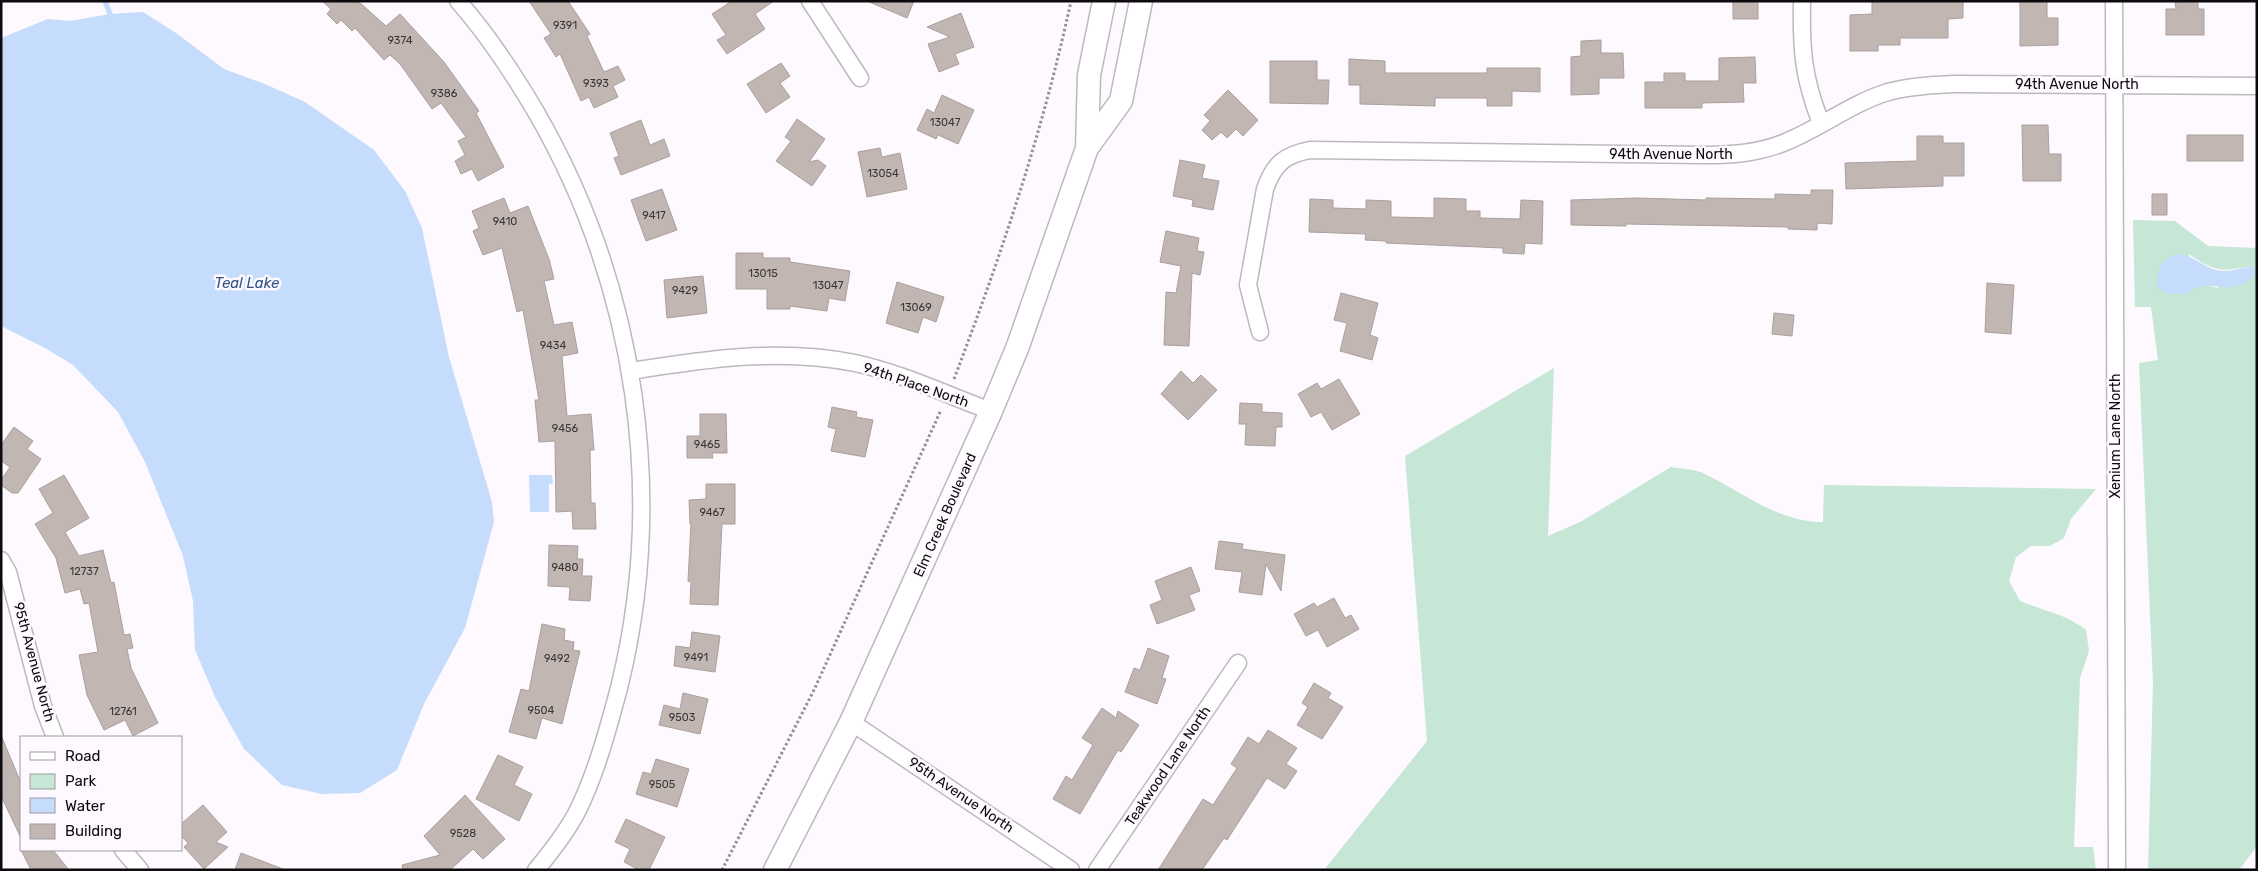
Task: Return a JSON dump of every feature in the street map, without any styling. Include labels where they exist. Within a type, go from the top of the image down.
[{"type":"main road","name":"Elm Creek Boulevard","points":[[775,870],[851,722],[991,411],[1018,346],[1086,148],[1089,75],[1104,1]]},
{"type":"main road","name":"Elm Creek Boulevard","points":[[1086,148],[1120,101],[1141,1]]},
{"type":"street","points":[[458,1],[517,79],[556,147],[589,219],[613,293],[631,371],[640,448],[642,487],[637,590],[627,655],[611,719],[584,796],[577,812],[558,843],[536,870]]},
{"type":"street","points":[[810,1],[860,78]]},
{"type":"street","points":[[1802,1],[1802,60],[1809,93],[1821,123]]},
{"type":"street","name":"Xenium Lane North","points":[[2114,1],[2117,870]]},
{"type":"street","name":"94th Avenue North","points":[[1260,332],[1248,285],[1265,189],[1276,168],[1294,154],[1310,150],[1724,155],[1766,149],[1788,141],[1821,123],[1888,92],[1922,86],[1956,84],[2257,86]]},
{"type":"street","name":"94th Place North","points":[[631,371],[754,355],[804,356],[856,364],[907,379],[991,411]]},
{"type":"street","name":"95th Avenue North","points":[[1,560],[10,580],[43,706],[55,736]]},
{"type":"street","name":"Teakwood Lane North","points":[[1097,870],[1238,663]]},
{"type":"street","name":"95th Avenue North","points":[[851,722],[1071,870]]},
{"type":"street","points":[[124,851],[140,870]]},
{"type":"path","points":[[722,870],[814,690],[948,395],[1001,252],[1041,126],[1071,1]]},
{"type":"green space","points":[[2133,220],[2175,221],[2208,246],[2257,248],[2257,846],[2239,870],[2148,870],[2153,683],[2139,363],[2158,360],[2151,307],[2135,307]],"holes":[[[2189,254],[2205,264],[2219,269],[2226,270],[2252,266],[2217,288],[2200,285],[2186,294]]]},
{"type":"green space","points":[[1554,368],[1548,536],[1582,521],[1671,467],[1701,472],[1777,512],[1807,521],[1823,522],[1824,485],[2096,489],[2071,519],[2064,538],[2050,546],[2031,546],[2016,557],[2009,581],[2020,601],[2071,620],[2086,630],[2089,651],[2080,678],[2074,847],[2093,847],[2096,870],[1324,870],[1427,741],[1405,456]]},
{"type":"water","name":"Teal Lake","points":[[143,12],[176,33],[224,69],[265,84],[305,102],[374,150],[405,191],[422,228],[449,357],[492,502],[494,522],[465,628],[424,704],[397,770],[360,793],[321,794],[282,785],[244,749],[215,697],[195,650],[193,601],[183,556],[145,462],[118,412],[73,365],[45,348],[1,326],[1,38],[48,19],[70,21],[110,14]]},
{"type":"water","points":[[2176,254],[2188,256],[2210,268],[2220,271],[2253,266],[2255,274],[2246,282],[2237,286],[2203,286],[2194,288],[2186,294],[2169,294],[2157,288],[2158,276],[2162,264]]},
{"type":"water","points":[[529,475],[552,475],[553,484],[549,484],[549,512],[530,512]]},
{"type":"building","points":[[322,1],[358,1],[386,26],[400,14],[444,62],[479,111],[476,113],[504,167],[478,181],[472,169],[461,174],[455,161],[465,155],[458,141],[466,137],[441,103],[432,109],[400,64],[390,55],[384,60],[355,28],[352,31],[341,20],[337,24],[327,14],[331,9]]},
{"type":"building","points":[[529,1],[568,1],[590,34],[587,36],[604,72],[618,66],[625,80],[613,86],[618,97],[594,108],[589,97],[581,101],[560,54],[556,57],[544,38],[551,34]]},
{"type":"building","points":[[732,1],[774,1],[755,14],[765,29],[727,54],[717,40],[726,35],[712,14]]},
{"type":"building","points":[[867,1],[914,1],[907,18]]},
{"type":"building","points":[[1733,1],[1758,1],[1758,19],[1733,19]]},
{"type":"building","points":[[1872,1],[1963,1],[1963,18],[1948,19],[1948,38],[1900,38],[1900,45],[1878,45],[1878,51],[1850,51],[1850,15],[1872,14]]},
{"type":"building","points":[[2020,1],[2047,1],[2047,18],[2058,18],[2058,45],[2020,46]]},
{"type":"building","points":[[2175,1],[2198,1],[2198,9],[2204,9],[2204,35],[2166,35],[2166,9],[2176,9]]},
{"type":"building","points":[[961,13],[974,47],[955,54],[959,64],[939,72],[928,44],[950,37],[927,27]]},
{"type":"building","points":[[1601,40],[1601,53],[1623,53],[1624,78],[1599,78],[1599,94],[1571,95],[1571,57],[1581,56],[1581,41]]},
{"type":"building","points":[[1755,57],[1756,83],[1743,83],[1744,102],[1702,103],[1702,108],[1645,108],[1645,82],[1664,82],[1664,73],[1685,73],[1685,81],[1719,81],[1719,58]]},
{"type":"building","points":[[1349,59],[1385,61],[1385,73],[1487,73],[1487,68],[1540,68],[1540,92],[1512,91],[1512,106],[1487,106],[1487,98],[1435,98],[1435,106],[1360,104],[1360,85],[1349,85]]},
{"type":"building","points":[[1270,61],[1317,61],[1317,80],[1329,80],[1328,104],[1270,103]]},
{"type":"building","points":[[781,63],[790,76],[780,83],[790,97],[766,113],[747,84]]},
{"type":"building","points":[[1228,90],[1258,120],[1243,136],[1236,129],[1227,138],[1221,132],[1212,140],[1202,130],[1210,121],[1204,115]]},
{"type":"building","points":[[942,95],[974,110],[958,144],[938,135],[936,139],[917,130],[927,109],[934,113]]},
{"type":"building","points":[[797,119],[825,139],[809,162],[818,160],[826,166],[812,186],[776,161],[791,141],[785,137]]},
{"type":"building","points":[[641,120],[650,145],[664,139],[670,156],[621,175],[614,158],[619,156],[610,133]]},
{"type":"building","points":[[2022,125],[2048,125],[2049,154],[2061,154],[2061,181],[2023,181]]},
{"type":"building","points":[[2187,135],[2243,135],[2243,161],[2187,161]]},
{"type":"building","points":[[1917,136],[1943,136],[1943,143],[1964,143],[1964,176],[1943,176],[1943,186],[1846,189],[1845,163],[1917,161]]},
{"type":"building","points":[[880,148],[882,157],[900,153],[907,189],[867,197],[858,152]]},
{"type":"building","points":[[1180,160],[1205,165],[1202,178],[1219,181],[1213,210],[1192,206],[1193,200],[1173,196]]},
{"type":"building","points":[[662,189],[677,230],[646,241],[631,200]]},
{"type":"building","points":[[1811,190],[1833,190],[1832,224],[1817,223],[1817,230],[1788,229],[1788,227],[1626,224],[1626,226],[1571,225],[1571,200],[1637,198],[1775,199],[1775,194],[1811,195]]},
{"type":"building","points":[[2152,194],[2167,194],[2167,215],[2152,215]]},
{"type":"building","points":[[504,198],[510,213],[528,206],[549,259],[554,279],[544,281],[554,325],[572,322],[578,353],[562,356],[567,416],[591,414],[594,450],[590,450],[591,503],[595,503],[596,529],[573,529],[572,511],[556,512],[555,441],[539,442],[535,400],[539,400],[523,310],[517,312],[502,248],[483,255],[473,231],[479,228],[472,211]]},
{"type":"building","points":[[1434,198],[1466,199],[1466,211],[1480,211],[1480,218],[1520,219],[1521,200],[1543,201],[1542,244],[1525,243],[1524,254],[1503,253],[1503,248],[1386,243],[1386,241],[1365,240],[1366,234],[1309,232],[1310,199],[1333,200],[1333,208],[1366,209],[1366,200],[1391,201],[1391,217],[1434,218]]},
{"type":"building","points":[[1166,231],[1199,238],[1197,251],[1204,252],[1200,275],[1192,273],[1189,346],[1164,345],[1166,292],[1176,293],[1181,266],[1160,262]]},
{"type":"building","points":[[736,253],[763,253],[763,258],[790,258],[790,262],[850,271],[845,301],[829,298],[827,311],[790,306],[790,309],[767,309],[767,289],[736,289]]},
{"type":"building","points":[[703,276],[707,313],[667,318],[664,280]]},
{"type":"building","points":[[897,282],[944,297],[936,322],[923,317],[918,333],[886,323]]},
{"type":"building","points":[[1987,283],[2014,285],[2011,334],[1985,332]]},
{"type":"building","points":[[1341,293],[1378,303],[1370,335],[1378,338],[1372,360],[1340,351],[1347,323],[1334,320]]},
{"type":"building","points":[[1774,313],[1794,315],[1792,336],[1772,334]]},
{"type":"building","points":[[1181,371],[1193,383],[1201,375],[1217,390],[1188,420],[1161,394]]},
{"type":"building","points":[[1339,379],[1360,414],[1332,430],[1321,412],[1311,417],[1298,394],[1317,383],[1321,389]]},
{"type":"building","points":[[1240,403],[1262,404],[1262,412],[1282,413],[1282,427],[1276,427],[1275,446],[1245,445],[1246,424],[1239,424]]},
{"type":"building","points":[[832,407],[857,412],[856,417],[873,420],[865,457],[831,451],[836,429],[828,427]]},
{"type":"building","points":[[700,414],[726,414],[727,453],[712,453],[713,458],[687,458],[687,436],[700,436]]},
{"type":"building","points":[[14,427],[33,441],[27,449],[41,459],[18,493],[12,493],[1,485],[1,480],[10,467],[1,461],[1,445]]},
{"type":"building","points":[[64,475],[89,518],[65,532],[79,556],[103,550],[111,583],[114,582],[124,635],[130,634],[133,648],[127,649],[131,668],[158,723],[133,736],[125,720],[104,730],[87,695],[79,655],[98,652],[89,603],[84,604],[80,589],[65,593],[56,558],[35,524],[53,513],[39,489]]},
{"type":"building","points":[[706,484],[735,484],[735,524],[722,524],[718,605],[690,604],[691,582],[688,581],[691,524],[689,500],[706,499]]},
{"type":"building","points":[[1219,541],[1243,544],[1242,549],[1285,555],[1281,591],[1266,564],[1262,595],[1239,592],[1242,572],[1215,569]]},
{"type":"building","points":[[549,545],[578,546],[577,559],[583,559],[582,576],[592,576],[590,601],[569,600],[570,587],[548,586]]},
{"type":"building","points":[[1191,567],[1200,591],[1189,595],[1195,610],[1157,624],[1150,605],[1162,600],[1155,581]]},
{"type":"building","points":[[1334,598],[1345,618],[1351,615],[1359,629],[1327,647],[1318,630],[1306,636],[1294,614],[1314,603],[1317,607]]},
{"type":"building","points":[[542,624],[565,629],[564,640],[574,642],[573,650],[580,651],[562,724],[542,718],[536,739],[509,732],[521,689],[529,691]]},
{"type":"building","points":[[692,632],[720,636],[715,672],[674,666],[676,646],[690,648]]},
{"type":"building","points":[[1148,648],[1169,656],[1162,678],[1166,679],[1157,704],[1125,692],[1134,668],[1140,670]]},
{"type":"building","points":[[1314,683],[1331,693],[1328,698],[1343,707],[1322,739],[1297,725],[1308,707],[1302,703]]},
{"type":"building","points":[[683,693],[708,699],[700,734],[659,725],[664,705],[680,709]]},
{"type":"building","points":[[1102,708],[1116,718],[1118,711],[1139,725],[1121,752],[1118,750],[1080,814],[1053,799],[1066,776],[1072,780],[1093,745],[1082,738]]},
{"type":"building","points":[[1268,730],[1297,748],[1286,764],[1297,771],[1285,789],[1267,778],[1227,840],[1224,838],[1202,870],[1158,870],[1203,799],[1213,805],[1237,768],[1231,764],[1248,737],[1259,744]]},
{"type":"building","points":[[1,735],[20,781],[20,836],[1,796]]},
{"type":"building","points":[[498,755],[523,767],[514,785],[532,794],[519,821],[476,799]]},
{"type":"building","points":[[656,759],[689,769],[677,807],[636,794],[643,772],[651,774]]},
{"type":"building","points":[[465,795],[505,839],[483,859],[473,849],[450,870],[403,870],[402,865],[440,855],[424,836]]},
{"type":"building","points":[[203,805],[227,832],[216,842],[228,847],[204,869],[184,847],[188,843],[182,837],[182,823]]},
{"type":"building","points":[[626,819],[665,837],[649,870],[639,870],[624,862],[630,849],[615,842]]},
{"type":"building","points":[[22,851],[54,851],[69,870],[31,870]]},
{"type":"building","points":[[241,853],[283,869],[235,870]]},
{"type":"waterway","points":[[105,1],[110,14]]}]
